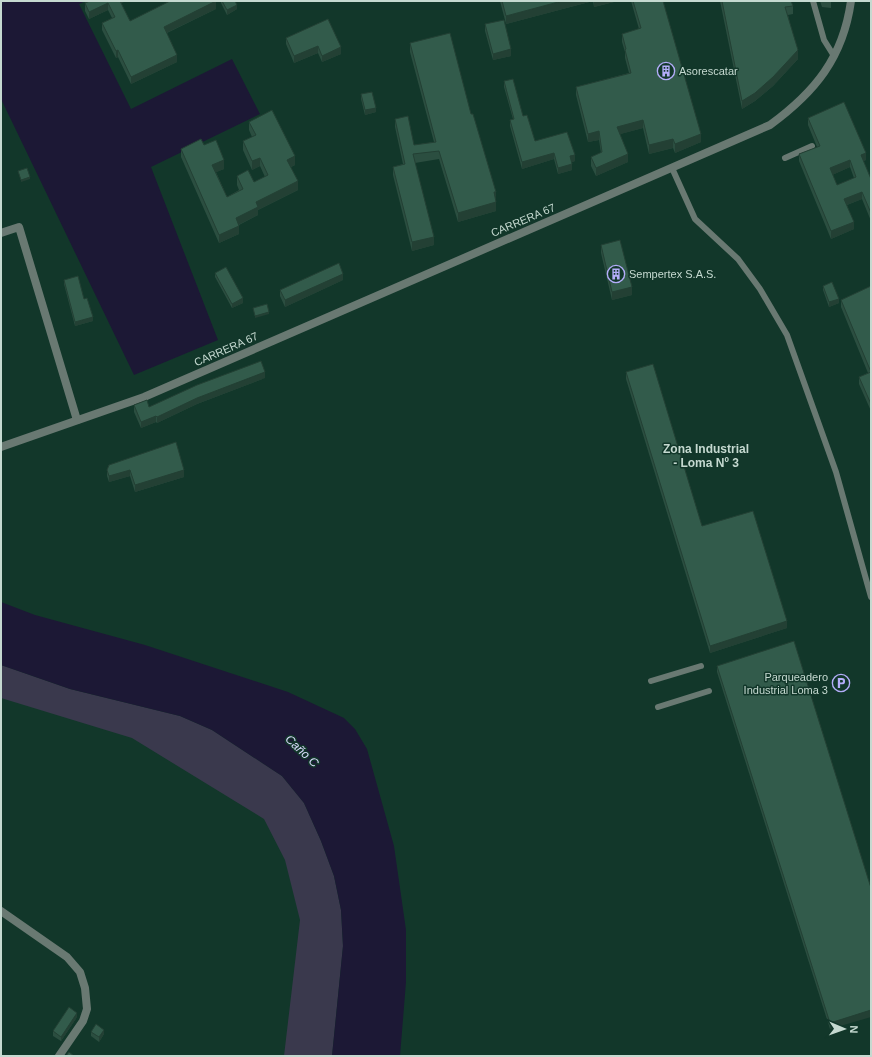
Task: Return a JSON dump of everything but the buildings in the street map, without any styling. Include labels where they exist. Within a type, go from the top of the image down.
[{"type":"street","name":"CARRERA 67","points":[[1,447],[144,397],[770,125],[796,106],[817,83],[834,56],[843,35],[851,1]]},
{"type":"street","points":[[1,232],[19,227],[77,420]]},
{"type":"street","points":[[1,911],[67,957],[80,972],[85,988],[87,1009],[83,1021],[59,1056]]},
{"type":"lane","points":[[813,1],[824,40],[834,56]]},
{"type":"lane","points":[[785,158],[812,146]]},
{"type":"lane","points":[[672,168],[695,219],[738,259],[760,289],[787,335],[836,472],[871,597]]},
{"type":"lane","points":[[651,681],[701,666]]},
{"type":"lane","points":[[658,707],[709,691]]},
{"type":"shaded area","points":[[1,665],[70,689],[180,716],[212,730],[282,776],[304,803],[321,841],[334,876],[341,910],[343,946],[332,1056],[284,1056],[300,920],[285,860],[264,819],[132,738],[1,698]]},
{"type":"water","points":[[1,1],[86,1],[79,4],[131,109],[232,59],[260,114],[151,167],[218,340],[134,375],[1,99]]},
{"type":"water","name":"Caño C","points":[[1,602],[35,615],[145,645],[288,692],[344,718],[355,729],[367,749],[394,846],[406,930],[406,982],[400,1056],[332,1056],[343,946],[341,910],[334,876],[321,841],[304,803],[282,776],[212,730],[180,716],[70,689],[1,665]]},
{"type":"place","name":"Asorescatar","points":[[666,71]]},
{"type":"place","name":"Sempertex S.A.S.","points":[[616,274]]},
{"type":"place","name":"Parqueadero Industrial Loma 3","points":[[841,683]]},
{"type":"district","name":"Zona Industrial - Loma Nº 3","points":[[706,456]]}]
